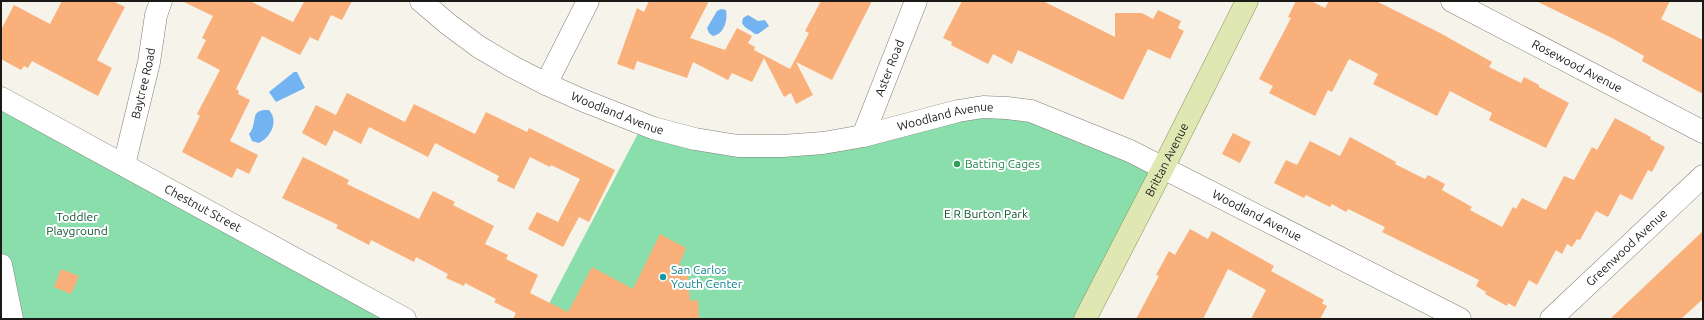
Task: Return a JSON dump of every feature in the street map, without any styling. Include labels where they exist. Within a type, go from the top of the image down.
[{"type":"main road","name":"Brittan Avenue","points":[[1085,319],[1247,1]]},
{"type":"street","name":"Baytree Road","points":[[124,165],[149,62],[156,15],[161,1]]},
{"type":"street","name":"Woodland Avenue","points":[[421,1],[448,24],[478,46],[513,67],[546,84],[653,128],[695,139],[738,146],[782,146],[823,143],[863,136],[958,111],[983,107],[1031,111],[1130,151],[1460,319]]},
{"type":"street","points":[[546,84],[588,1]]},
{"type":"street","name":"Aster Road","points":[[863,136],[916,1]]},
{"type":"street","name":"Rosewood Avenue","points":[[1452,1],[1703,132]]},
{"type":"street","name":"Chestnut Street","points":[[1,98],[405,319]]},
{"type":"street","name":"Greenwood Avenue","points":[[1551,319],[1703,176]]},
{"type":"street","points":[[1,265],[12,319]]},
{"type":"green space","name":"Toddler Playground","points":[[1,98],[405,319],[12,319],[1,265]]},
{"type":"green space","name":"E R Burton Park","points":[[1007,108],[1163,168],[1085,319],[541,319],[643,124],[738,146]]},
{"type":"water","points":[[721,9],[726,10],[726,22],[722,30],[717,35],[713,36],[709,33],[707,28],[717,11]]},
{"type":"water","points":[[748,15],[758,21],[765,20],[769,26],[758,34],[755,34],[742,23],[743,18]]},
{"type":"water","points":[[294,72],[297,72],[305,88],[276,102],[269,92]]},
{"type":"water","points":[[263,110],[269,110],[273,119],[270,133],[259,143],[252,141],[249,134],[256,114]]},
{"type":"building","points":[[62,1],[113,1],[125,7],[97,60],[112,68],[98,96],[32,61],[28,68],[24,66],[21,70],[1,59],[1,30],[14,5],[50,24]]},
{"type":"building","points":[[182,1],[250,1],[293,22],[304,2],[302,1],[352,1],[342,20],[331,15],[318,41],[310,37],[300,55],[262,36],[236,89],[239,91],[238,94],[250,100],[230,141],[258,155],[249,174],[237,168],[232,178],[182,152],[200,116],[197,114],[220,70],[197,58],[206,40],[202,38],[213,16]]},
{"type":"building","points":[[649,1],[709,1],[690,38],[725,50],[737,28],[752,36],[748,43],[755,47],[754,50],[790,69],[809,33],[805,31],[821,1],[872,1],[832,80],[796,62],[813,95],[796,104],[791,93],[784,97],[764,58],[752,82],[732,73],[728,80],[693,62],[687,78],[637,61],[634,70],[617,64],[637,8],[644,12]]},
{"type":"building","points":[[962,1],[1043,1],[1115,37],[1115,13],[1142,13],[1153,19],[1158,10],[1181,21],[1178,28],[1184,31],[1170,59],[1148,49],[1123,100],[1018,50],[1012,64],[993,54],[988,64],[951,45],[952,42],[943,38]]},
{"type":"building","points":[[1296,1],[1311,1],[1325,8],[1329,1],[1376,1],[1440,33],[1492,62],[1489,67],[1521,83],[1524,77],[1569,103],[1546,148],[1489,120],[1492,113],[1450,91],[1437,116],[1373,84],[1378,74],[1349,59],[1332,92],[1328,90],[1315,116],[1269,93],[1273,86],[1259,79],[1291,18],[1288,17]]},
{"type":"building","points":[[1536,1],[1670,1],[1661,19],[1703,40],[1703,94],[1642,61],[1644,56],[1614,39]]},
{"type":"building","points":[[347,93],[405,122],[414,104],[475,134],[486,112],[527,132],[529,128],[615,170],[589,222],[579,217],[563,247],[528,229],[537,212],[558,222],[580,179],[530,157],[514,189],[497,181],[499,176],[435,143],[428,157],[369,127],[361,144],[334,130],[326,146],[302,133],[316,105],[336,115]]},
{"type":"building","points":[[1615,118],[1651,137],[1650,139],[1665,147],[1652,172],[1648,170],[1632,200],[1620,194],[1608,217],[1596,211],[1580,240],[1577,239],[1572,247],[1567,244],[1562,254],[1556,250],[1537,285],[1529,280],[1515,307],[1508,303],[1507,306],[1485,294],[1486,292],[1476,286],[1479,280],[1382,232],[1385,227],[1348,209],[1346,212],[1332,204],[1330,207],[1306,195],[1304,198],[1274,183],[1286,160],[1297,165],[1310,141],[1340,156],[1350,137],[1396,162],[1395,164],[1425,179],[1428,175],[1445,184],[1442,190],[1472,207],[1470,210],[1502,227],[1513,207],[1516,209],[1522,198],[1546,210],[1564,176],[1574,180],[1592,147],[1597,150]]},
{"type":"building","points":[[1233,133],[1251,142],[1240,163],[1222,154]]},
{"type":"building","points":[[303,157],[349,180],[347,184],[419,219],[433,191],[455,202],[453,205],[494,226],[485,244],[508,255],[506,259],[538,275],[530,293],[568,312],[592,267],[633,289],[660,234],[686,248],[679,265],[687,269],[690,301],[698,300],[699,319],[513,319],[516,313],[494,302],[496,299],[465,283],[464,286],[446,278],[448,274],[416,257],[414,262],[371,240],[369,245],[336,228],[338,225],[282,198]]},
{"type":"building","points":[[1190,229],[1208,239],[1212,231],[1274,266],[1271,271],[1324,300],[1322,303],[1327,306],[1320,319],[1251,319],[1266,290],[1228,269],[1203,319],[1136,319],[1159,276],[1156,275],[1169,251],[1175,255]]},
{"type":"building","points":[[1703,231],[1703,299],[1681,319],[1610,319]]},
{"type":"building","points":[[61,269],[79,276],[71,294],[54,287]]},
{"type":"place","name":"Batting Cages","points":[[957,164]]},
{"type":"place","name":"San Carlos Youth Center","points":[[663,277]]}]
